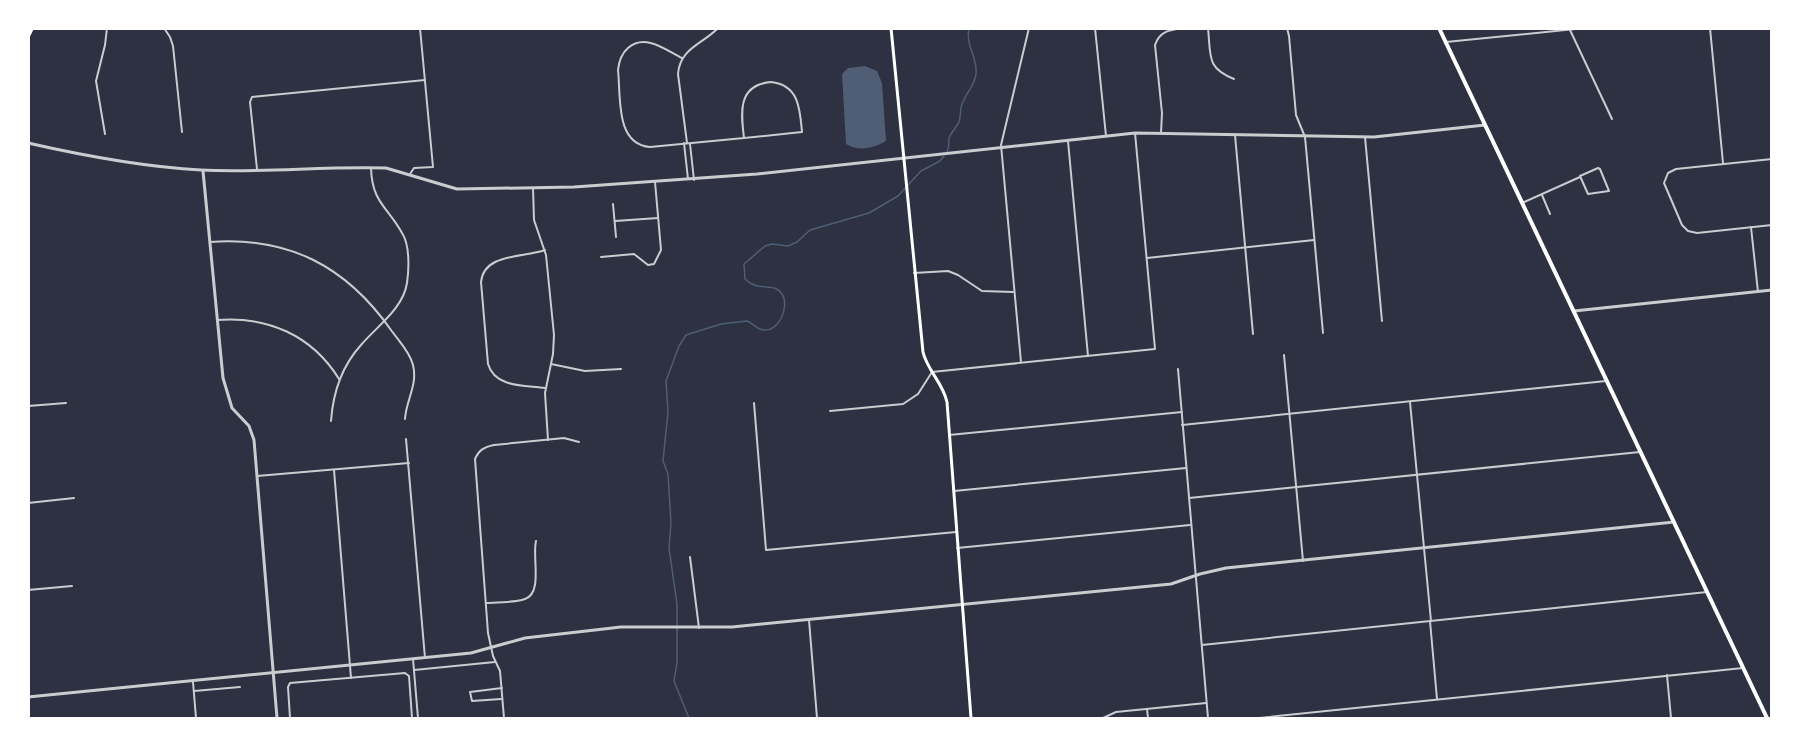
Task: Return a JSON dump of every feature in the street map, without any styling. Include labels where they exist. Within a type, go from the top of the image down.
[{"type":"main road","points":[[28,36],[32,28]]},
{"type":"main road","points":[[891,28],[923,352],[945,396],[972,718]]},
{"type":"main road","points":[[1439,28],[1767,718]]},
{"type":"street","points":[[105,134],[96,81],[107,28]]},
{"type":"street","points":[[164,28],[173,46],[182,132]]},
{"type":"street","points":[[410,174],[414,168],[433,167],[420,28]]},
{"type":"street","points":[[694,180],[678,74],[682,58],[688,50],[718,28]]},
{"type":"street","points":[[1021,362],[1001,148],[1029,28]]},
{"type":"street","points":[[1095,28],[1106,136]]},
{"type":"street","points":[[1161,133],[1162,112],[1155,48],[1159,36],[1167,30],[1184,28]]},
{"type":"street","points":[[1208,28],[1211,60],[1214,67],[1222,74],[1234,79]]},
{"type":"street","points":[[1287,28],[1296,115],[1305,137],[1323,333]]},
{"type":"street","points":[[1446,42],[1585,28]]},
{"type":"street","points":[[1710,28],[1723,164]]},
{"type":"street","points":[[1570,30],[1612,119]]},
{"type":"street","points":[[682,58],[653,43],[640,42],[624,52],[618,67],[624,125],[630,138],[639,145],[648,147],[744,138],[802,132],[799,103],[790,90],[771,82],[759,85],[748,93],[742,108],[744,138]]},
{"type":"street","points":[[257,170],[250,102],[252,98],[425,80]]},
{"type":"street","points":[[28,143],[75,153],[203,170],[386,168],[457,189],[533,188],[694,180],[1136,133],[1365,137],[1485,125]]},
{"type":"street","points":[[830,411],[903,404],[917,395],[932,372],[1155,349],[1136,133]]},
{"type":"street","points":[[1235,135],[1253,334]]},
{"type":"street","points":[[1365,137],[1382,321]]},
{"type":"street","points":[[1068,141],[1088,356]]},
{"type":"street","points":[[687,143],[688,180]]},
{"type":"street","points":[[1772,159],[1672,171],[1665,178],[1665,188],[1682,225],[1688,231],[1695,233],[1772,225]]},
{"type":"street","points":[[331,421],[333,398],[339,379],[352,355],[400,303],[408,276],[406,244],[402,232],[379,201],[371,168]]},
{"type":"street","points":[[1522,203],[1580,176],[1599,168],[1609,192],[1588,194],[1580,176]]},
{"type":"street","points":[[203,170],[224,385],[232,408],[252,432],[277,718]]},
{"type":"street","points":[[601,257],[634,254],[647,264],[653,264],[661,250],[655,182]]},
{"type":"street","points":[[533,188],[534,221],[545,250],[554,335],[544,402],[548,440]]},
{"type":"street","points":[[1541,194],[1550,214]]},
{"type":"street","points":[[613,204],[616,237]]},
{"type":"street","points":[[615,221],[658,218]]},
{"type":"street","points":[[1751,227],[1758,292]]},
{"type":"street","points":[[1147,258],[1314,240]]},
{"type":"street","points":[[210,242],[264,243],[288,249],[313,259],[348,281],[370,302],[411,358],[414,386],[405,419]]},
{"type":"street","points":[[545,250],[493,262],[484,270],[481,282],[491,372],[496,378],[506,383],[545,388]]},
{"type":"street","points":[[914,273],[948,271],[982,291],[1014,292]]},
{"type":"street","points":[[1574,311],[1772,290]]},
{"type":"street","points":[[217,320],[250,320],[286,331],[313,348],[329,364],[339,379]]},
{"type":"street","points":[[1284,355],[1303,561]]},
{"type":"street","points":[[551,364],[585,371],[621,369]]},
{"type":"street","points":[[1178,369],[1208,718]]},
{"type":"street","points":[[1182,425],[1607,381]]},
{"type":"street","points":[[1410,402],[1437,700]]},
{"type":"street","points":[[28,406],[66,403]]},
{"type":"street","points":[[754,403],[766,550],[956,532]]},
{"type":"street","points":[[949,435],[1182,412]]},
{"type":"street","points":[[504,718],[500,671],[491,649],[475,459],[484,447],[564,438],[579,442]]},
{"type":"street","points":[[406,439],[425,658]]},
{"type":"street","points":[[1189,498],[1641,452]]},
{"type":"street","points":[[257,476],[409,463]]},
{"type":"street","points":[[954,491],[1186,468]]},
{"type":"street","points":[[334,470],[351,678]]},
{"type":"street","points":[[28,503],[74,498]]},
{"type":"street","points":[[28,697],[471,653],[529,637],[621,627],[732,627],[1171,584],[1226,568],[1674,522]]},
{"type":"street","points":[[957,548],[1191,525]]},
{"type":"street","points":[[486,603],[520,600],[532,594],[536,581],[534,553],[536,541]]},
{"type":"street","points":[[690,557],[699,628]]},
{"type":"street","points":[[28,590],[72,586]]},
{"type":"street","points":[[1202,645],[1708,592]]},
{"type":"street","points":[[809,620],[817,718]]},
{"type":"street","points":[[413,659],[418,718]]},
{"type":"street","points":[[414,670],[495,662]]},
{"type":"street","points":[[1259,718],[1743,668]]},
{"type":"street","points":[[290,718],[288,686],[292,683],[408,674],[412,718]]},
{"type":"street","points":[[1667,675],[1671,718]]},
{"type":"street","points":[[193,681],[196,718]]},
{"type":"street","points":[[194,691],[240,687]]},
{"type":"street","points":[[502,688],[470,692],[472,701],[503,699]]},
{"type":"street","points":[[1103,718],[1116,712],[1207,703]]},
{"type":"street","points":[[1147,710],[1148,718]]},
{"type":"water","points":[[865,66],[877,71],[882,83],[886,141],[877,146],[856,148],[846,144],[842,74],[848,68]]},
{"type":"waterway","points":[[947,152],[949,138],[959,122],[962,104],[976,74],[968,34],[969,28]]},
{"type":"waterway","points":[[689,718],[674,681],[677,663],[677,604],[669,548],[671,523],[668,474],[663,461],[668,412],[666,381],[679,346],[686,335],[721,324],[747,321],[762,330],[774,327],[784,311],[782,294],[775,288],[750,283],[745,279],[744,264],[765,246],[772,244],[788,246],[797,242],[810,230],[869,213],[898,196],[921,171],[940,161],[944,156]]}]
